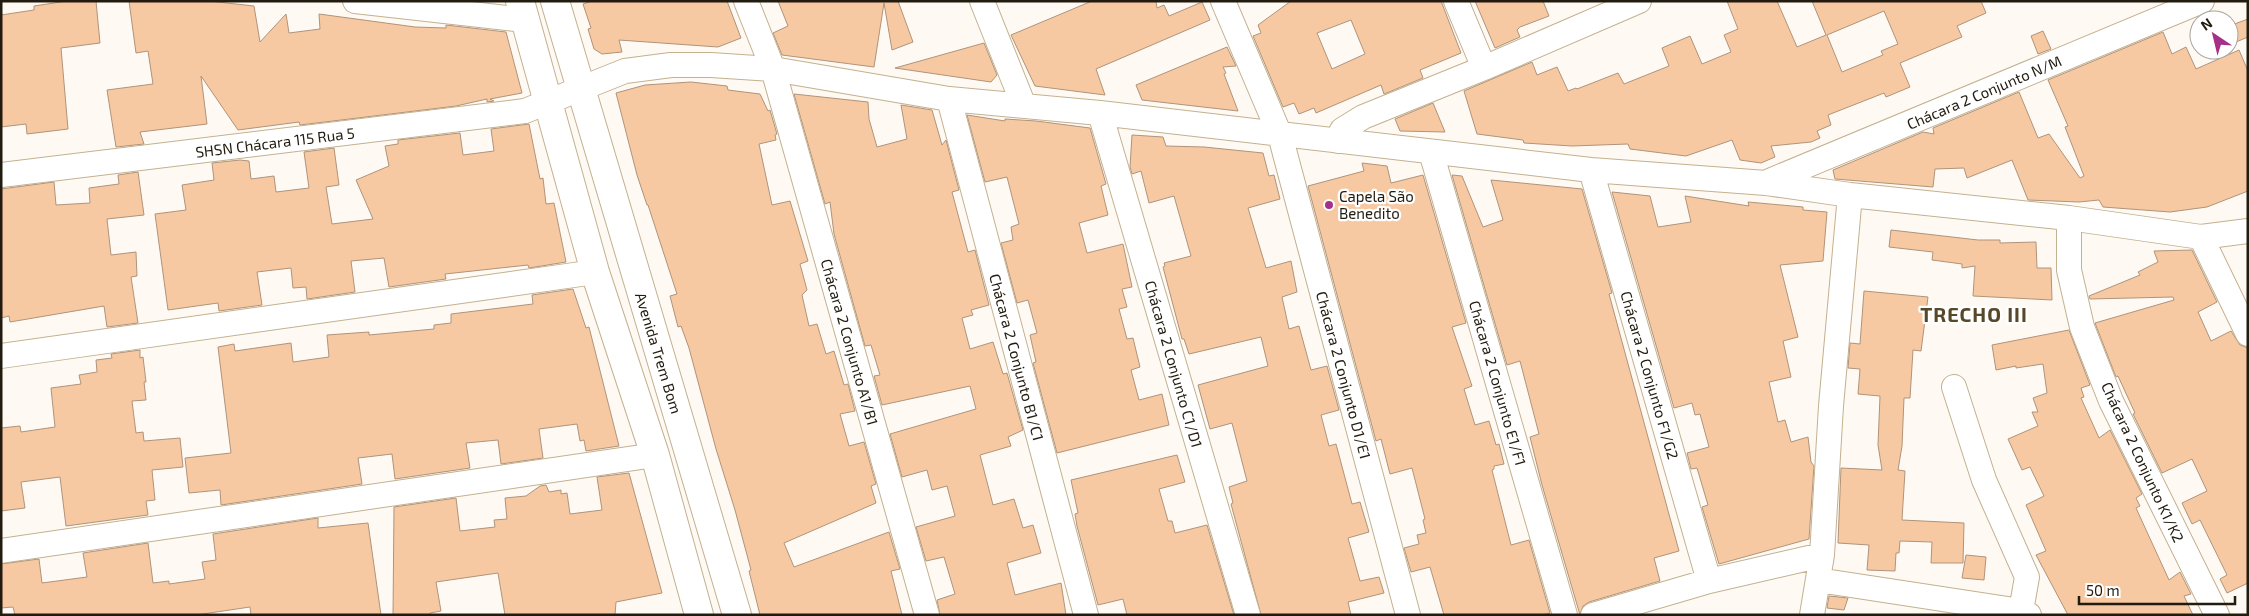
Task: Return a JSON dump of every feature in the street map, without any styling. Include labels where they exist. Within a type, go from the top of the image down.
[{"type":"street","points":[[355,1],[523,11],[595,272],[655,455],[699,615]]},
{"type":"street","name":"Avenida Trem Bom","points":[[555,1],[737,615]]},
{"type":"street","name":"Chácara 2 Conjunto A1/B1","points":[[746,1],[772,69],[927,615]]},
{"type":"street","points":[[982,1],[1024,106]]},
{"type":"street","name":"Chácara 2 Conjunto D1/E1","points":[[1224,1],[1280,135],[1408,615]]},
{"type":"street","points":[[1456,1],[1484,68]]},
{"type":"street","points":[[1338,141],[1342,130],[1363,116],[1484,68],[1640,1]]},
{"type":"street","name":"Chácara 2 Conjunto N/M","points":[[1766,183],[2202,1]]},
{"type":"street","points":[[547,103],[625,71],[671,65],[772,69],[948,99],[1100,113],[1591,170],[1766,183],[1850,195],[2069,218],[2201,237],[2248,231]]},
{"type":"street","name":"Chácara 2 Conjunto B1/C1","points":[[948,99],[1086,615]]},
{"type":"street","name":"SHSN Chácara 115 Rua 5","points":[[1,175],[525,111],[547,103]]},
{"type":"street","name":"Chácara 2 Conjunto C1/D1","points":[[1100,113],[1248,615]]},
{"type":"street","name":"Chácara 2 Conjunto E1/F1","points":[[1431,152],[1565,615]]},
{"type":"street","name":"Chácara 2 Conjunto F1/G2","points":[[1591,170],[1709,581]]},
{"type":"street","points":[[1812,615],[1822,555],[1831,406],[1850,195]]},
{"type":"street","name":"Chácara 2 Conjunto K1/K2","points":[[2069,218],[2069,270],[2082,327],[2111,401],[2217,615]]},
{"type":"street","points":[[2201,237],[2248,334]]},
{"type":"street","points":[[1,356],[595,272]]},
{"type":"street","points":[[1818,580],[2025,613],[2027,577],[1984,480],[1954,388]]},
{"type":"street","points":[[1,550],[655,455]]},
{"type":"street","points":[[1593,615],[1709,581],[1822,555]]},
{"type":"building","points":[[67,1],[96,1],[100,43],[61,48],[68,129],[27,134],[26,124],[1,127],[1,15],[34,10],[34,6]]},
{"type":"building","points":[[129,1],[209,1],[254,6],[260,42],[286,14],[289,33],[320,29],[319,14],[415,27],[446,28],[446,25],[506,32],[522,93],[490,99],[494,101],[487,102],[487,99],[456,106],[300,125],[299,122],[238,130],[201,76],[207,124],[140,132],[144,144],[116,147],[107,90],[153,84],[148,51],[136,53]]},
{"type":"building","points":[[592,1],[727,1],[741,38],[718,47],[619,40],[622,52],[602,54],[594,49],[588,29],[591,28],[583,4]]},
{"type":"building","points":[[778,1],[898,1],[913,42],[892,50],[884,3],[874,67],[782,55],[773,33],[788,26]]},
{"type":"building","points":[[1092,1],[1156,1],[1157,8],[1164,5],[1169,16],[1202,2],[1210,20],[1096,69],[1105,95],[1035,86],[1011,35]]},
{"type":"building","points":[[1291,1],[1441,1],[1461,53],[1420,70],[1423,78],[1384,94],[1381,85],[1316,113],[1314,108],[1299,114],[1294,103],[1283,107],[1253,36],[1261,33],[1258,25]],"holes":[[[1351,20],[1365,54],[1332,69],[1317,33]]]},
{"type":"building","points":[[1475,1],[1543,1],[1549,16],[1520,27],[1517,30],[1520,37],[1495,48]]},
{"type":"building","points":[[1727,1],[1777,1],[1797,47],[1826,35],[1812,1],[1981,1],[1986,13],[1957,26],[1962,37],[1900,63],[1910,87],[1886,97],[1884,93],[1828,115],[1831,125],[1817,131],[1820,138],[1811,142],[1771,146],[1775,157],[1761,163],[1740,160],[1732,140],[1686,156],[1630,149],[1628,144],[1572,146],[1524,143],[1523,140],[1477,134],[1464,91],[1532,62],[1537,75],[1557,67],[1568,91],[1618,73],[1624,84],[1669,66],[1662,48],[1690,36],[1702,64],[1731,52],[1724,35],[1738,29]],"holes":[[[1884,11],[1898,44],[1881,51],[1883,55],[1842,72],[1827,35]]]},
{"type":"building","points":[[2248,19],[2248,37],[2239,41],[2239,22]]},
{"type":"building","points":[[2043,31],[2051,49],[2038,54],[2031,36]]},
{"type":"building","points":[[2163,32],[2172,54],[2186,47],[2189,60],[2192,60],[2196,69],[2216,60],[2239,60],[2239,50],[2248,71],[2248,191],[2207,207],[2170,212],[2103,207],[2099,200],[2079,202],[2028,200],[2012,160],[1967,178],[1964,168],[1935,169],[1933,187],[1835,179],[1833,170],[1923,132],[1934,134],[1933,128],[2019,92],[2038,138],[2049,134],[2080,178],[2084,176],[2065,127],[2068,126],[2048,80]]},
{"type":"building","points":[[984,43],[997,75],[991,82],[895,68]]},
{"type":"building","points":[[1227,47],[1236,66],[1223,67],[1226,73],[1224,74],[1238,111],[1142,100],[1136,85]]},
{"type":"building","points":[[691,82],[727,86],[728,90],[760,94],[768,111],[770,110],[777,134],[775,135],[776,140],[759,144],[772,205],[790,201],[808,261],[800,264],[807,290],[802,295],[809,326],[817,324],[826,354],[834,351],[844,385],[848,384],[855,411],[840,414],[849,446],[864,442],[876,484],[871,486],[876,503],[784,543],[794,567],[889,532],[900,569],[891,571],[902,615],[760,615],[749,571],[751,570],[689,348],[681,326],[678,327],[670,296],[677,294],[637,175],[616,93],[645,85]]},
{"type":"building","points":[[794,94],[868,102],[869,119],[877,147],[907,139],[901,105],[932,110],[942,145],[946,140],[959,190],[952,192],[968,252],[975,250],[989,305],[971,310],[973,315],[962,318],[970,349],[993,342],[1003,374],[1007,373],[1023,430],[1008,437],[1011,446],[980,455],[993,505],[1014,499],[1023,528],[1033,525],[1041,553],[1007,563],[1015,595],[1061,583],[1066,615],[940,615],[937,600],[955,594],[944,557],[926,561],[916,527],[955,516],[947,486],[932,490],[927,470],[902,477],[890,434],[976,409],[970,386],[882,405],[874,376],[880,375],[871,345],[865,346],[834,234],[830,202],[825,204]]},
{"type":"building","points":[[1433,103],[1445,132],[1400,131],[1395,119]]},
{"type":"building","points":[[967,115],[1005,121],[1005,119],[1036,121],[1090,128],[1106,184],[1101,186],[1108,215],[1079,223],[1087,253],[1123,244],[1132,287],[1122,289],[1127,307],[1119,309],[1127,339],[1133,338],[1140,367],[1131,370],[1139,400],[1162,394],[1169,425],[1057,453],[1033,363],[1036,362],[1030,335],[1037,333],[1028,300],[1017,303],[1001,243],[1013,240],[1011,227],[1019,224],[1007,177],[985,182]]},
{"type":"building","points":[[529,124],[540,179],[543,178],[546,204],[554,203],[566,262],[529,268],[528,265],[445,274],[446,279],[389,287],[384,258],[351,261],[355,292],[307,299],[306,287],[293,288],[291,268],[257,272],[262,305],[219,311],[218,303],[168,310],[155,214],[186,210],[182,185],[214,180],[212,163],[249,161],[251,179],[274,176],[276,192],[309,188],[304,152],[334,148],[339,185],[326,187],[332,224],[373,219],[356,180],[389,166],[385,146],[398,144],[398,140],[460,133],[463,155],[494,151],[491,129]]},
{"type":"building","points":[[1132,135],[1163,137],[1166,146],[1204,147],[1263,153],[1269,176],[1274,175],[1280,199],[1248,208],[1266,268],[1291,261],[1297,292],[1282,297],[1289,329],[1299,326],[1311,370],[1327,366],[1339,410],[1321,415],[1329,446],[1336,444],[1352,504],[1360,502],[1369,532],[1348,538],[1360,581],[1379,577],[1384,593],[1348,602],[1351,615],[1261,615],[1231,504],[1233,503],[1229,487],[1247,481],[1232,423],[1210,429],[1198,385],[1268,366],[1261,337],[1189,354],[1184,339],[1182,339],[1163,267],[1165,266],[1164,263],[1191,256],[1174,196],[1149,203],[1141,171],[1132,174],[1130,167]]},
{"type":"building","points":[[1362,163],[1387,166],[1391,183],[1423,175],[1466,323],[1452,327],[1472,386],[1464,389],[1475,425],[1489,421],[1496,445],[1499,444],[1504,464],[1494,466],[1492,470],[1511,545],[1529,540],[1550,613],[1542,615],[1444,615],[1430,567],[1411,572],[1404,548],[1419,544],[1417,535],[1426,533],[1423,520],[1425,519],[1412,468],[1390,474],[1381,439],[1376,441],[1308,186],[1364,171]]},
{"type":"building","points":[[138,172],[144,215],[107,219],[111,255],[136,252],[137,276],[131,277],[138,323],[107,327],[104,306],[10,322],[9,316],[1,318],[1,189],[54,182],[56,205],[90,203],[89,188],[119,184],[118,175]]},
{"type":"building","points":[[1452,175],[1462,176],[1483,227],[1503,220],[1491,180],[1582,189],[1612,293],[1609,294],[1679,551],[1654,558],[1660,581],[1589,602],[1583,606],[1580,615],[1530,437],[1539,434],[1520,361],[1507,365]]},
{"type":"building","points":[[1612,192],[1650,196],[1658,227],[1691,222],[1685,196],[1749,206],[1748,202],[1803,207],[1803,210],[1827,212],[1823,261],[1780,265],[1798,337],[1783,341],[1791,377],[1769,382],[1778,422],[1785,420],[1791,442],[1808,437],[1811,462],[1814,466],[1809,539],[1719,564],[1702,507],[1708,505],[1697,468],[1691,469],[1687,453],[1709,447],[1700,414],[1695,415],[1692,403],[1674,408]]},
{"type":"building","points":[[1891,230],[1978,240],[2000,240],[2000,243],[2036,242],[2037,268],[2051,268],[2052,300],[1973,296],[1975,266],[1962,268],[1962,264],[1932,260],[1933,252],[1889,247]]},
{"type":"building","points":[[2192,250],[2217,302],[2198,312],[2211,341],[2231,331],[2240,345],[2248,348],[2248,583],[2227,593],[2220,579],[2227,575],[2200,520],[2192,524],[2182,503],[2207,491],[2192,459],[2162,473],[2133,414],[2135,413],[2118,376],[2116,377],[2095,323],[2174,300],[2173,297],[2090,299],[2089,296],[2140,275],[2138,272],[2158,262],[2154,251]]},
{"type":"building","points":[[573,289],[586,328],[589,327],[619,446],[586,451],[584,440],[580,441],[577,424],[539,429],[543,458],[501,464],[498,440],[466,443],[470,468],[395,479],[392,454],[358,458],[362,484],[221,505],[220,490],[189,493],[185,458],[231,453],[218,347],[234,344],[235,351],[291,343],[293,362],[329,357],[327,335],[369,332],[369,335],[434,329],[434,325],[451,323],[451,314],[533,304],[532,295]]},
{"type":"building","points":[[1864,291],[1928,297],[1921,351],[1913,350],[1910,398],[1904,398],[1902,446],[1898,470],[1905,471],[1902,520],[1964,523],[1963,563],[1931,563],[1932,542],[1900,541],[1899,553],[1896,553],[1895,571],[1867,570],[1869,545],[1838,543],[1841,468],[1882,470],[1878,445],[1880,396],[1858,394],[1860,369],[1848,368],[1850,343],[1860,344]]},
{"type":"building","points":[[2069,330],[2090,385],[2081,388],[2084,397],[2081,398],[2099,438],[2110,430],[2142,494],[2136,498],[2140,506],[2136,508],[2169,580],[2180,572],[2191,594],[2184,596],[2193,615],[2068,615],[2036,555],[2046,551],[2026,505],[2044,496],[2030,467],[2022,470],[2008,439],[2038,426],[2032,412],[2038,412],[2033,398],[2047,393],[2043,364],[1996,370],[1992,345]]},
{"type":"building","points":[[140,350],[140,358],[143,357],[146,382],[144,382],[146,400],[132,401],[136,433],[143,432],[144,441],[180,438],[183,467],[152,470],[155,500],[146,501],[148,515],[66,526],[60,477],[21,482],[25,508],[1,511],[1,428],[20,426],[21,432],[55,427],[51,388],[81,384],[79,375],[97,372],[96,360],[112,358],[111,354]]},
{"type":"building","points":[[1177,455],[1185,482],[1159,489],[1168,521],[1172,521],[1175,533],[1207,525],[1234,615],[1127,615],[1123,599],[1098,605],[1077,526],[1075,514],[1078,513],[1071,480]]},
{"type":"building","points":[[629,473],[662,593],[616,602],[615,615],[505,615],[498,573],[436,582],[441,611],[430,613],[430,615],[393,615],[394,507],[456,498],[460,531],[495,527],[494,520],[507,519],[505,498],[526,496],[540,486],[546,485],[549,492],[561,490],[561,494],[567,493],[570,514],[602,510],[597,477]]},
{"type":"building","points":[[318,518],[318,528],[368,523],[381,615],[251,615],[250,607],[196,615],[15,615],[13,607],[1,608],[1,564],[39,559],[42,583],[87,577],[83,553],[148,543],[153,583],[169,581],[169,584],[205,579],[202,562],[216,560],[213,534]]},
{"type":"building","points":[[1966,555],[1986,557],[1984,580],[1962,578]]},
{"type":"building","points":[[1829,596],[1848,598],[1844,610],[1827,608]]},
{"type":"place","name":"Capela São Benedito","points":[[1329,205]]},
{"type":"district","name":"TRECHO III","points":[[1974,314]]}]
